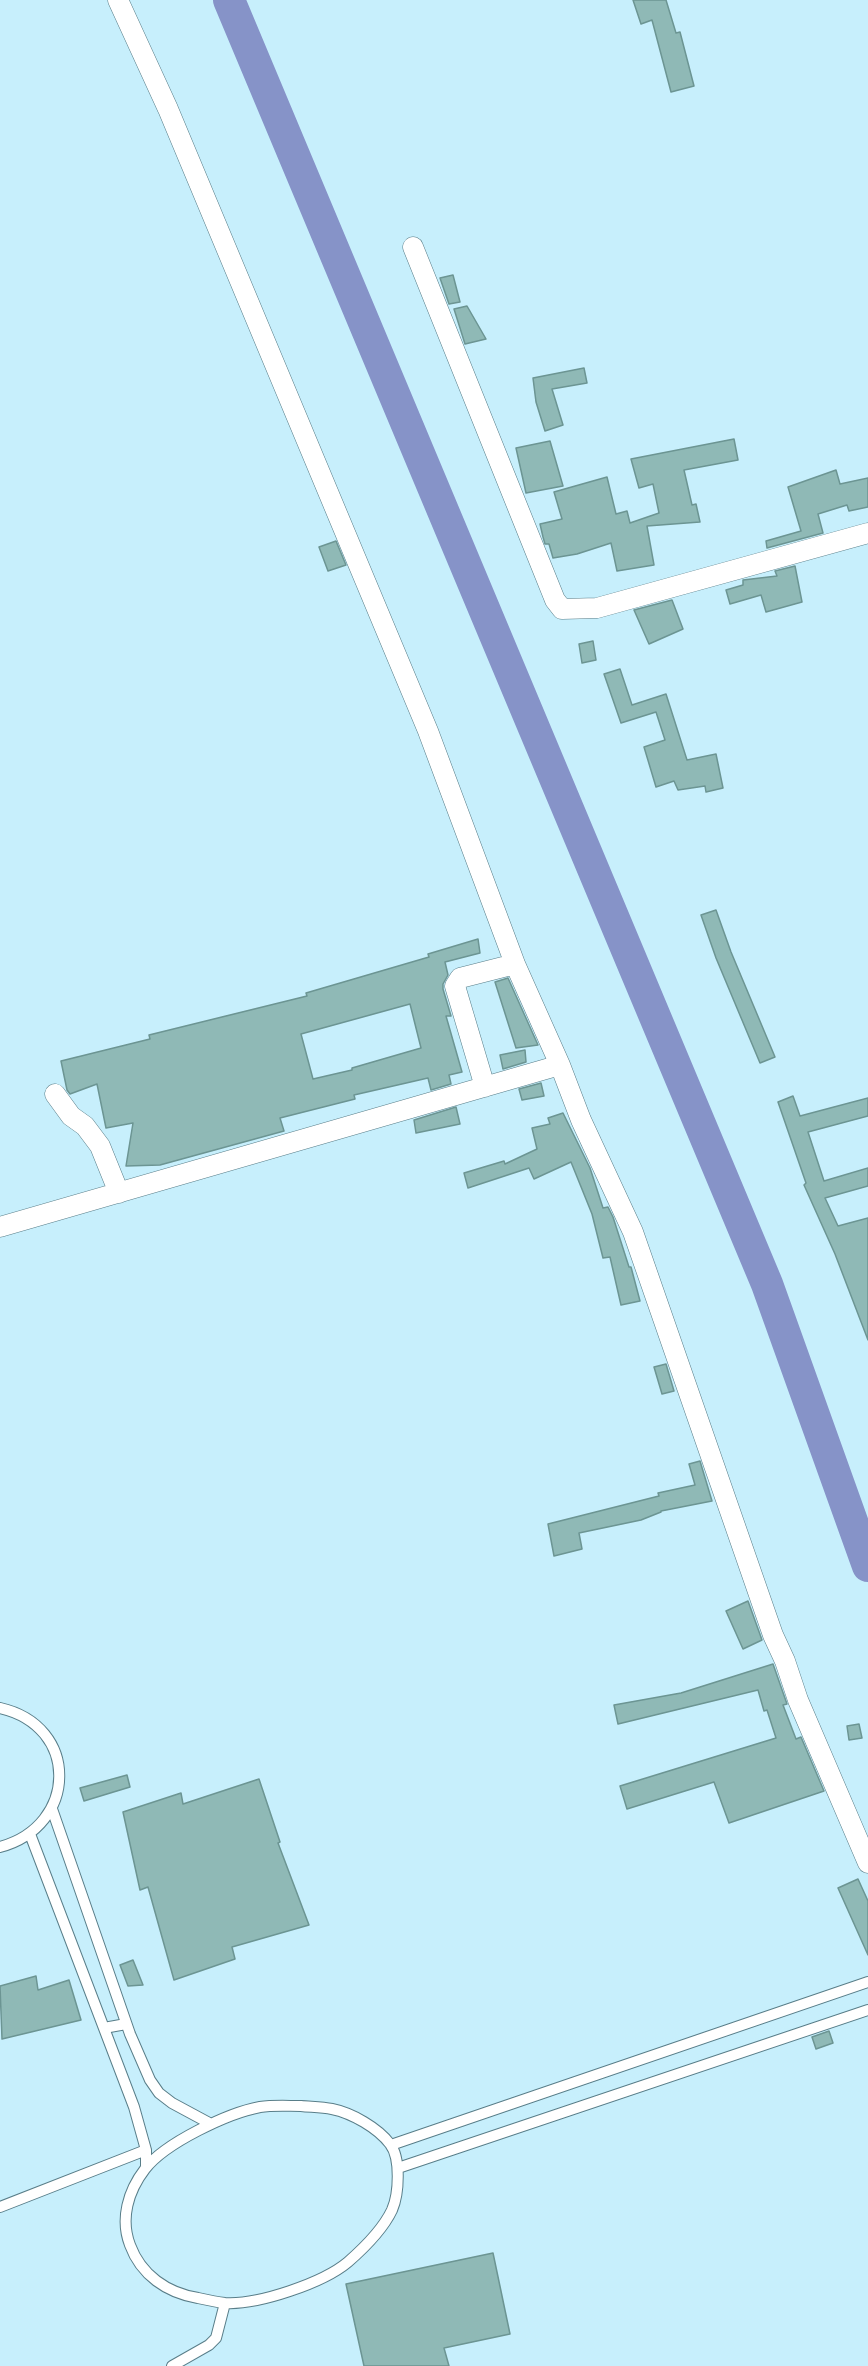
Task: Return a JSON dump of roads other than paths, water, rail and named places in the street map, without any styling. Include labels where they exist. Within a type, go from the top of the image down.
[{"type":"street","points":[[118,0],[168,109],[428,731],[514,964],[560,1065],[581,1120],[633,1232],[773,1635],[785,1661],[798,1700],[868,1863]]},
{"type":"street","points":[[413,248],[555,600],[562,609],[597,608],[868,533]]},
{"type":"street","points":[[485,1087],[454,986],[460,978],[514,964]]},
{"type":"street","points":[[0,1227],[560,1065]]},
{"type":"street","points":[[55,1094],[100,1146],[119,1193]]},
{"type":"lane","points":[[0,1708],[28,1718],[40,1730],[51,1743],[57,1759],[59,1776],[58,1793],[52,1809],[42,1823],[15,1843],[0,1847]]},
{"type":"lane","points":[[52,1809],[126,2024],[150,2080],[159,2093],[172,2103],[211,2124]]},
{"type":"lane","points":[[30,1834],[134,2107],[146,2150],[146,2167]]},
{"type":"lane","points":[[391,2145],[868,1982]]},
{"type":"lane","points":[[398,2168],[868,2010]]},
{"type":"lane","points":[[104,2028],[126,2024]]},
{"type":"lane","points":[[301,2106],[334,2109],[366,2124],[391,2145],[398,2168],[392,2209],[375,2235],[347,2263],[312,2283],[275,2296],[225,2303],[188,2296],[163,2286],[148,2276],[135,2259],[128,2240],[125,2217],[130,2193],[146,2167],[170,2148],[211,2124],[218,2119],[260,2108],[301,2106]]},
{"type":"lane","points":[[0,2207],[146,2150]]},
{"type":"lane","points":[[172,2366],[209,2345],[216,2338],[225,2303]]},
{"type":"waterway","points":[[229,0],[767,1284],[868,1566]]}]
